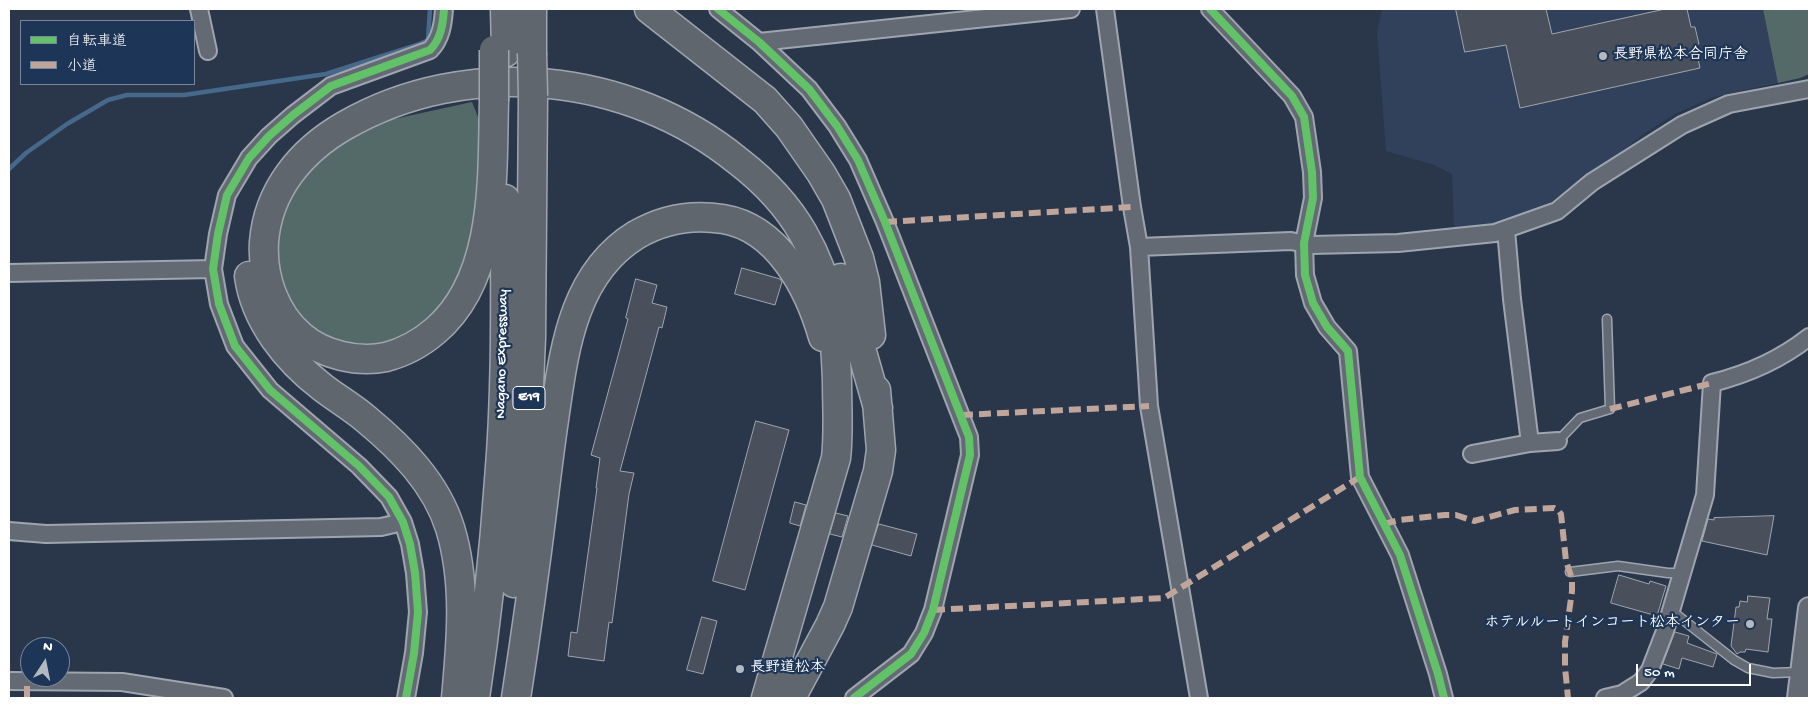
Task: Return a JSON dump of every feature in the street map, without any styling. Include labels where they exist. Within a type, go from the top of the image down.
[{"type":"highway","points":[[495,9],[511,52]]},
{"type":"highway","name":"Nagano Expressway","points":[[475,698],[500,479],[511,98],[511,52],[505,9]]},
{"type":"highway","name":"Nagano Expressway","points":[[511,52],[532,9]]},
{"type":"highway","points":[[649,9],[765,100],[789,127],[821,173],[836,199],[859,258],[865,282],[881,450],[878,471],[838,607],[791,698]]},
{"type":"highway","points":[[456,698],[462,598],[457,557],[450,527],[437,498],[419,470],[394,443],[365,418],[321,387],[296,363],[275,339],[261,316],[250,289],[246,240],[250,217],[257,196],[268,173],[285,151],[327,116],[381,89],[416,78],[446,72],[519,65],[581,71],[641,88],[680,104],[733,136],[759,156],[799,198],[815,221],[846,290],[878,408]]},
{"type":"highway","points":[[511,98],[492,175],[486,235],[479,260],[471,281],[452,313],[440,326],[412,348],[381,358],[365,359],[333,353],[317,347],[302,337],[289,324],[270,290],[265,271],[264,251],[267,223],[276,196],[285,178],[297,162],[332,133],[365,115],[417,95],[479,83],[518,82],[581,88],[612,95],[675,119],[702,134],[747,168],[769,188],[803,232],[823,276],[830,299],[834,323],[838,424],[836,458],[766,698]]},
{"type":"highway","name":"Nagano Expressway","points":[[502,698],[525,480],[532,338],[511,98]]},
{"type":"highway","points":[[516,698],[567,339],[584,292],[606,260],[627,241],[645,230],[664,222],[704,216],[733,222],[766,240],[796,274],[816,314],[829,363],[838,424]]},
{"type":"highway","points":[[754,698],[796,595]]},
{"type":"street","points":[[200,9],[208,51]]},
{"type":"street","points":[[406,698],[414,653],[418,612],[415,572],[410,544],[403,522],[389,497],[359,466],[270,390],[235,346],[219,304],[213,268],[227,195],[249,158],[269,136],[331,86],[430,50],[438,42],[444,18],[444,9]]},
{"type":"street","points":[[718,9],[759,42],[809,89],[837,126],[858,160],[885,222],[969,437],[970,455],[934,610],[924,633],[910,654],[854,698]]},
{"type":"street","points":[[759,42],[1070,9]]},
{"type":"street","points":[[1105,9],[1139,247],[1149,406],[1199,698]]},
{"type":"street","points":[[1210,9],[1292,96],[1304,117],[1312,172],[1313,198],[1304,244],[1305,275],[1313,303],[1327,327],[1348,351],[1360,477],[1400,555],[1444,698]]},
{"type":"street","points":[[1139,247],[1291,241],[1311,245],[1398,243],[1495,233],[1557,210],[1592,182],[1682,125],[1730,104],[1809,89]]},
{"type":"street","points":[[1506,230],[1512,299],[1530,443]]},
{"type":"street","points":[[9,273],[213,268]]},
{"type":"street","points":[[1605,698],[1622,694],[1635,688],[1646,677],[1672,611],[1705,495],[1712,383],[1732,378],[1766,365],[1809,337]]},
{"type":"street","points":[[1472,454],[1530,443],[1558,441]]},
{"type":"street","points":[[9,531],[46,534],[269,530],[381,527],[403,522]]},
{"type":"street","points":[[1798,698],[1805,672],[1809,608]]},
{"type":"street","points":[[9,681],[122,682],[224,698]]},
{"type":"lane","points":[[1558,441],[1580,418],[1610,409],[1607,319]]},
{"type":"lane","points":[[1570,572],[1618,566],[1668,573],[1682,573]]},
{"type":"lane","points":[[1672,611],[1734,660],[1748,668],[1773,673],[1805,672]]},
{"type":"shaded area","points":[[1382,9],[1809,9],[1809,74],[1800,78],[1714,97],[1675,114],[1647,132],[1566,193],[1527,216],[1498,225],[1458,231],[1454,227],[1452,174],[1434,165],[1386,151],[1377,31]]},
{"type":"green space","points":[[1763,9],[1809,9],[1809,74],[1778,83]]},
{"type":"green space","points":[[472,102],[482,127],[478,205],[472,249],[443,312],[391,346],[343,345],[305,325],[287,309],[270,233],[281,203],[320,155],[365,129],[385,121]]},
{"type":"building","name":"長野県松本合同庁舎","points":[[1456,9],[1546,9],[1552,34],[1665,9],[1687,9],[1691,27],[1695,27],[1699,44],[1695,45],[1700,68],[1520,108],[1506,45],[1465,52]]},
{"type":"building","points":[[742,268],[780,279],[782,282],[775,305],[735,294]]},
{"type":"building","points":[[636,279],[657,285],[652,303],[667,307],[662,328],[659,327],[620,471],[634,473],[629,494],[612,623],[609,622],[604,661],[568,656],[571,632],[577,633],[597,488],[600,458],[591,455],[628,319],[626,318]]},
{"type":"building","points":[[756,421],[789,430],[745,590],[713,581]]},
{"type":"building","points":[[795,502],[806,505],[800,526],[790,523]]},
{"type":"building","points":[[836,513],[848,516],[842,537],[830,534]]},
{"type":"building","points":[[1774,516],[1767,555],[1702,541],[1708,519]]},
{"type":"building","points":[[879,524],[917,534],[911,556],[872,545]]},
{"type":"building","points":[[1619,575],[1649,584],[1650,581],[1666,586],[1657,616],[1611,603]]},
{"type":"building","points":[[1748,596],[1770,598],[1767,619],[1772,619],[1768,652],[1746,649],[1745,652],[1737,654],[1731,646],[1736,607],[1739,607],[1740,601],[1747,602]]},
{"type":"building","points":[[702,617],[717,621],[703,674],[687,670]]},
{"type":"building","points":[[1675,632],[1689,636],[1687,643],[1717,654],[1713,667],[1682,658],[1679,669],[1663,664]]},
{"type":"waterway","points":[[9,169],[26,153],[67,124],[108,100],[127,95],[184,95],[326,74],[428,40],[430,9]]},
{"type":"marked path","points":[[885,222],[1132,207]]},
{"type":"marked path","points":[[1610,409],[1712,383]]},
{"type":"marked path","points":[[961,415],[1149,406]]},
{"type":"marked path","points":[[933,610],[1164,598],[1360,477]]},
{"type":"marked path","points":[[1384,524],[1399,520],[1445,515],[1456,515],[1474,521],[1515,510],[1554,508],[1558,510],[1561,514],[1566,561],[1572,579],[1565,642],[1568,698]]},
{"type":"marked path","points":[[27,687],[27,698]]},
{"type":"cycle path","points":[[406,698],[414,653],[418,612],[415,573],[410,544],[403,522],[389,497],[359,466],[270,390],[235,346],[219,304],[213,269],[218,234],[227,195],[249,158],[269,136],[331,86],[430,50],[439,36],[444,9]]},
{"type":"cycle path","points":[[718,9],[759,42],[809,89],[837,126],[858,160],[885,222],[969,437],[970,455],[933,610],[924,633],[911,654],[854,698]]},
{"type":"cycle path","points":[[1210,9],[1292,96],[1304,117],[1312,172],[1313,198],[1304,243],[1305,275],[1313,303],[1327,327],[1348,351],[1360,477],[1400,555],[1444,698]]},
{"type":"place","name":"長野県松本合同庁舎","points":[[1603,56]]},
{"type":"place","name":"ホテルルートインコート松本インター","points":[[1750,624]]},
{"type":"place","name":"長野道松本","points":[[740,669]]}]
